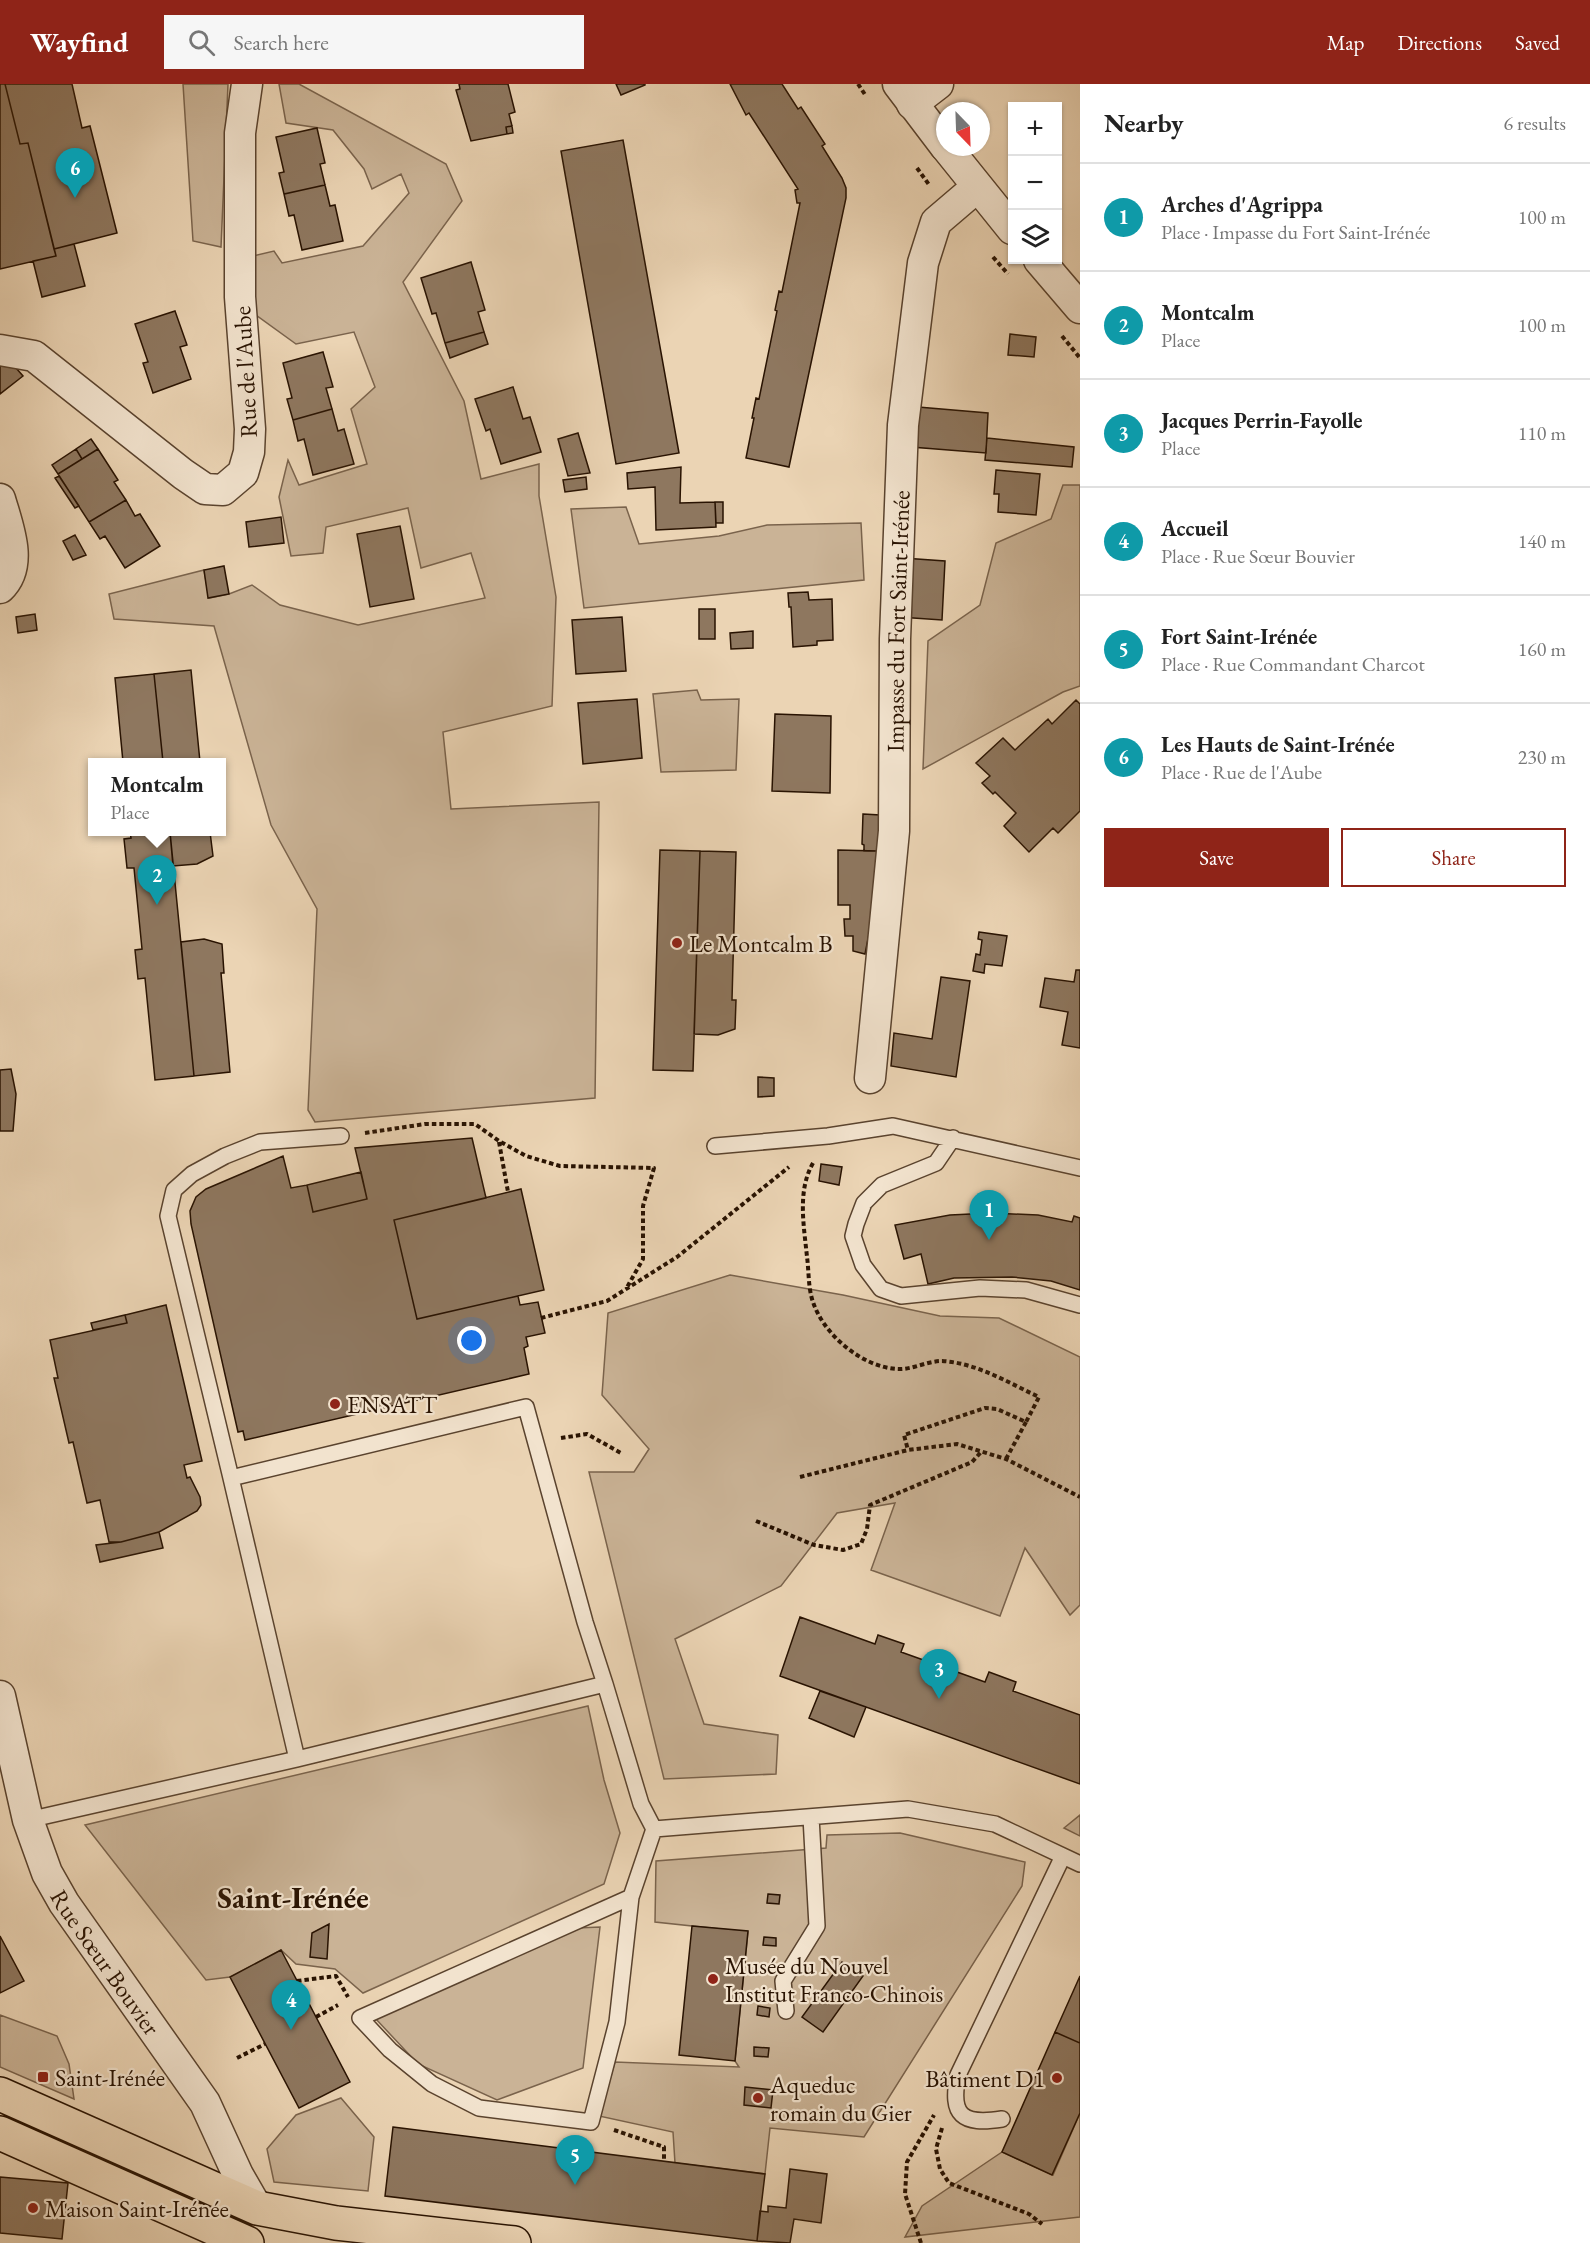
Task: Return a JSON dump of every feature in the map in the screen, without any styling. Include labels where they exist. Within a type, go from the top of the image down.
[{"type":"main road","points":[[0,2094],[257,2208],[336,2223],[445,2239],[514,2243]]},
{"type":"main road","points":[[0,2133],[247,2243]]},
{"type":"main road","points":[[257,2208],[266,2243]]},
{"type":"street","name":"Rue de l'Aube","points":[[0,350],[34,356],[205,489],[223,490],[243,473],[249,452],[250,429],[240,297],[240,133],[247,84]]},
{"type":"street","points":[[936,135],[905,94],[938,84]]},
{"type":"street","points":[[954,156],[999,204]]},
{"type":"street","name":"Impasse du Fort Saint-Irénée","points":[[870,1078],[894,831],[895,639],[905,413],[923,263],[936,222],[999,204]]},
{"type":"street","points":[[1042,264],[1080,308]]},
{"type":"street","points":[[0,499],[14,557],[9,580],[0,588]]},
{"type":"street","name":"Rue Sœur Bouvier","points":[[0,1696],[28,1820],[46,1873],[64,1903],[205,2103],[238,2175],[257,2208]]},
{"type":"lane","points":[[715,1146],[828,1137],[893,1126],[1080,1168]]},
{"type":"lane","points":[[297,1759],[168,1216],[174,1190],[192,1174],[225,1155],[260,1142],[341,1136]]},
{"type":"lane","points":[[953,1138],[936,1163],[882,1185],[864,1203],[853,1236],[863,1265],[875,1281],[881,1288],[901,1296],[980,1288],[1026,1290],[1080,1305]]},
{"type":"lane","points":[[231,1478],[526,1407],[585,1622],[641,1804],[654,1829],[631,1897],[617,2022],[591,2122],[479,2108],[432,2084],[390,2050],[360,2018],[631,1897]]},
{"type":"lane","points":[[28,1820],[297,1759],[605,1684]]},
{"type":"lane","points":[[654,1829],[908,1809],[994,1824],[1080,1864]]},
{"type":"lane","points":[[786,2012],[783,1981],[817,1926],[812,1817]]},
{"type":"lane","points":[[1002,2119],[983,2122],[970,2120],[960,2114],[954,2096],[958,2075],[1063,1856]]},
{"type":"path","points":[[341,1136],[425,1124],[475,1124],[526,1156],[560,1166],[654,1167],[643,1206],[643,1259],[626,1289]]},
{"type":"path","points":[[541,1318],[607,1301],[677,1257],[828,1137]]},
{"type":"path","points":[[499,1141],[508,1192]]},
{"type":"path","points":[[1006,1459],[1039,1397]]},
{"type":"path","points":[[908,1450],[904,1435],[985,1408],[997,1409],[1026,1422]]},
{"type":"path","points":[[536,1442],[587,1434],[621,1453]]},
{"type":"path","points":[[800,1477],[908,1450],[957,1444],[1006,1459],[1080,1497]]},
{"type":"path","points":[[756,1521],[814,1545],[843,1550],[861,1544],[867,1529],[870,1505],[972,1462],[983,1451]]},
{"type":"path","points":[[297,1981],[336,1976],[349,1999],[316,2017]]},
{"type":"path","points":[[237,2058],[265,2044]]},
{"type":"path","points":[[921,2243],[905,2194],[907,2162],[932,2116]]},
{"type":"path","points":[[944,2117],[936,2150],[940,2169],[949,2183],[1029,2214],[1042,2224]]},
{"type":"path","points":[[591,2122],[664,2147],[664,2161]]},
{"type":"shaded area","points":[[183,84],[228,84],[221,247],[193,241]]},
{"type":"shaded area","points":[[279,84],[299,84],[446,164],[462,201],[403,282],[464,401],[481,479],[539,464],[539,496],[556,597],[552,706],[443,732],[451,809],[599,802],[595,1098],[315,1122],[308,1110],[317,909],[271,825],[214,626],[114,619],[109,594],[204,570],[209,598],[229,594],[252,585],[280,605],[358,625],[485,598],[471,553],[421,568],[408,508],[326,527],[323,553],[291,556],[279,497],[288,460],[299,485],[367,464],[351,409],[375,387],[354,332],[296,344],[256,315],[253,256],[274,251],[282,263],[363,246],[409,193],[401,174],[372,189],[364,169],[333,130],[286,123]]},
{"type":"shaded area","points":[[1063,485],[1080,485],[1080,686],[1063,692],[923,769],[928,641],[980,605],[996,543],[1051,519]]},
{"type":"shaded area","points":[[626,507],[639,544],[719,536],[767,525],[861,523],[864,580],[584,608],[571,509]]},
{"type":"shaded area","points":[[697,690],[701,700],[739,699],[736,770],[661,772],[653,694]]},
{"type":"shaded area","points":[[730,1275],[843,1295],[940,1316],[999,1318],[1080,1357],[1080,1605],[1070,1615],[1025,1548],[1000,1616],[871,1570],[895,1503],[837,1513],[781,1586],[675,1639],[704,1724],[778,1735],[776,1774],[664,1779],[589,1472],[634,1472],[649,1449],[602,1395],[608,1313]]},
{"type":"shaded area","points":[[588,1706],[604,1780],[620,1833],[604,1884],[363,1993],[335,1969],[296,1964],[281,1950],[230,1977],[206,1980],[85,1825]]},
{"type":"shaded area","points":[[1080,1815],[1080,1836],[1064,1828]]},
{"type":"shaded area","points":[[900,1833],[1025,1862],[1022,1886],[864,2137],[770,2128],[765,2174],[675,2163],[673,2132],[599,2116],[615,2062],[739,2067],[735,2061],[748,1932],[655,1922],[656,1861],[826,1848],[827,1835]]},
{"type":"shaded area","points":[[600,1927],[583,2068],[497,2100],[418,2064],[375,2018],[577,1928]]},
{"type":"shaded area","points":[[0,2015],[57,2036],[69,2064],[74,2099],[0,2067]]},
{"type":"shaded area","points":[[341,2098],[374,2137],[368,2191],[274,2182],[267,2149],[296,2115]]},
{"type":"shaded area","points":[[1080,2113],[1080,2217],[905,2237],[922,2206],[1002,2152],[1053,2175]]},
{"type":"building","points":[[0,84],[5,84],[20,144],[28,143],[56,256],[0,269]]},
{"type":"building","points":[[5,84],[72,84],[82,128],[90,126],[117,233],[54,249],[28,143],[20,144]]},
{"type":"building","points":[[459,84],[508,84],[515,112],[509,114],[512,126],[506,127],[507,134],[471,141],[456,90],[460,89]]},
{"type":"building","points":[[616,84],[645,84],[645,85],[621,95]]},
{"type":"building","points":[[730,84],[782,84],[798,109],[801,107],[825,144],[822,146],[846,188],[846,198],[789,467],[746,458],[756,398],[759,399],[777,311],[775,310],[779,291],[782,292],[800,203],[797,203],[795,190],[798,189],[749,113],[746,115]]},
{"type":"building","points":[[512,126],[513,133],[507,134],[506,127]]},
{"type":"building","points":[[317,128],[325,163],[320,164],[325,185],[284,194],[279,173],[284,172],[276,137]]},
{"type":"building","points":[[623,140],[679,453],[616,464],[561,151]]},
{"type":"building","points":[[325,185],[330,206],[335,205],[343,241],[302,250],[294,215],[289,216],[284,194]]},
{"type":"building","points":[[74,244],[85,286],[42,297],[33,261],[56,256],[54,249]]},
{"type":"building","points":[[471,262],[485,310],[478,312],[484,332],[445,343],[436,313],[432,314],[421,278]]},
{"type":"building","points":[[175,311],[187,345],[180,347],[191,379],[153,393],[143,363],[148,362],[135,324]]},
{"type":"building","points":[[484,332],[488,344],[450,358],[445,343]]},
{"type":"building","points":[[1010,334],[1036,337],[1034,357],[1008,355]]},
{"type":"building","points":[[323,352],[333,387],[326,388],[332,409],[293,420],[287,399],[292,398],[283,363]]},
{"type":"building","points":[[9,360],[23,376],[0,394],[0,367]]},
{"type":"building","points":[[513,387],[523,419],[530,417],[541,452],[501,464],[490,429],[486,431],[475,399]]},
{"type":"building","points":[[918,407],[988,413],[986,453],[911,447]]},
{"type":"building","points":[[332,409],[338,431],[344,429],[354,464],[313,475],[304,439],[298,441],[293,420]]},
{"type":"building","points":[[578,433],[590,473],[568,476],[558,439]]},
{"type":"building","points":[[987,438],[1074,447],[1072,467],[985,460]]},
{"type":"building","points":[[91,439],[98,449],[82,459],[76,449]]},
{"type":"building","points":[[76,449],[82,459],[58,474],[52,465]]},
{"type":"building","points":[[98,449],[118,480],[114,482],[126,500],[89,522],[58,474]]},
{"type":"building","points":[[681,467],[680,503],[715,502],[716,527],[656,530],[655,487],[628,489],[627,473]]},
{"type":"building","points":[[996,470],[1040,474],[1036,515],[998,512],[999,494],[994,494]]},
{"type":"building","points":[[59,476],[79,506],[75,508],[55,478]]},
{"type":"building","points":[[586,477],[587,489],[565,492],[563,480]]},
{"type":"building","points":[[126,500],[135,516],[140,514],[160,546],[125,568],[105,536],[100,539],[89,522]]},
{"type":"building","points":[[715,502],[723,502],[723,523],[716,523]]},
{"type":"building","points":[[281,517],[284,543],[249,547],[246,522]]},
{"type":"building","points":[[400,526],[414,599],[370,607],[357,534]]},
{"type":"building","points":[[75,535],[86,555],[73,560],[63,541]]},
{"type":"building","points":[[903,558],[945,561],[942,620],[899,617]]},
{"type":"building","points":[[224,566],[229,594],[208,598],[204,570]]},
{"type":"building","points":[[808,592],[809,600],[832,599],[833,640],[817,641],[817,645],[793,647],[788,593]]},
{"type":"building","points":[[699,609],[715,609],[715,639],[699,639]]},
{"type":"building","points":[[35,614],[37,630],[18,633],[16,617]]},
{"type":"building","points":[[622,617],[626,671],[576,674],[572,620]]},
{"type":"building","points":[[753,631],[753,648],[731,649],[730,633]]},
{"type":"building","points":[[191,670],[200,758],[163,758],[154,674]]},
{"type":"building","points":[[154,674],[163,758],[123,758],[115,678]]},
{"type":"building","points":[[637,699],[642,758],[583,764],[578,703]]},
{"type":"building","points":[[1076,700],[1080,704],[1080,811],[1058,833],[1053,828],[1029,852],[1004,826],[1016,813],[995,792],[993,794],[982,783],[990,776],[976,763],[1003,738],[1015,750],[1048,719],[1052,724]]},
{"type":"building","points":[[775,714],[831,716],[830,793],[772,791]]},
{"type":"building","points":[[863,814],[880,815],[878,851],[864,851],[862,844]]},
{"type":"building","points":[[131,836],[170,836],[194,1076],[155,1080],[145,978],[138,979],[135,950],[142,949],[134,868],[127,868],[124,839],[131,838]]},
{"type":"building","points":[[170,836],[210,836],[213,856],[197,864],[173,866]]},
{"type":"building","name":"Le Montcalm B","points":[[660,850],[700,851],[693,1071],[653,1070]]},
{"type":"building","points":[[838,850],[878,851],[878,889],[865,954],[853,951],[853,936],[845,936],[844,919],[850,919],[850,905],[838,905]]},
{"type":"building","points":[[700,851],[736,852],[732,1000],[736,1000],[735,1029],[718,1035],[694,1034]]},
{"type":"building","points":[[979,932],[1007,936],[1002,966],[985,964],[984,973],[973,971],[976,954],[980,955],[982,940],[978,939]]},
{"type":"building","points":[[204,939],[222,944],[224,973],[221,973],[230,1072],[194,1076],[181,942]]},
{"type":"building","points":[[1076,970],[1080,970],[1080,1048],[1062,1045],[1068,1012],[1040,1007],[1045,978],[1074,982]]},
{"type":"building","points":[[941,977],[970,981],[956,1077],[891,1066],[894,1033],[932,1039]]},
{"type":"building","points":[[11,1069],[16,1094],[13,1131],[0,1131],[0,1070]]},
{"type":"building","points":[[758,1077],[774,1078],[774,1096],[758,1097]]},
{"type":"building","points":[[472,1138],[486,1198],[394,1220],[417,1319],[518,1296],[520,1305],[538,1302],[545,1333],[526,1337],[528,1346],[524,1348],[529,1374],[245,1440],[243,1431],[238,1432],[191,1224],[190,1211],[196,1197],[206,1189],[283,1156],[291,1188],[307,1185],[313,1212],[367,1199],[355,1148]]},
{"type":"building","points":[[821,1164],[842,1167],[839,1185],[819,1181]]},
{"type":"building","points":[[361,1172],[367,1199],[313,1212],[307,1185]]},
{"type":"building","points":[[521,1189],[544,1290],[417,1319],[394,1220]]},
{"type":"building","points":[[992,1213],[1038,1215],[1072,1222],[1074,1216],[1080,1218],[1080,1290],[1051,1281],[1012,1277],[954,1278],[928,1284],[921,1254],[904,1259],[895,1225],[950,1215]]},
{"type":"building","points":[[166,1305],[202,1461],[184,1465],[187,1478],[190,1477],[200,1497],[201,1505],[197,1511],[159,1532],[121,1542],[109,1542],[100,1500],[87,1503],[73,1442],[69,1443],[54,1378],[58,1378],[50,1340],[127,1323],[125,1315]]},
{"type":"building","points":[[125,1315],[127,1323],[93,1330],[91,1323]]},
{"type":"building","points":[[159,1532],[163,1548],[100,1562],[96,1545],[121,1542]]},
{"type":"building","points":[[800,1617],[875,1644],[878,1635],[904,1644],[901,1652],[985,1682],[989,1672],[1016,1682],[1013,1691],[1080,1715],[1080,1784],[780,1676]]},
{"type":"building","points":[[820,1691],[866,1707],[854,1737],[809,1718]]},
{"type":"building","points":[[768,1894],[780,1895],[779,1904],[767,1903]]},
{"type":"building","points":[[329,1924],[327,1959],[310,1957],[312,1933]]},
{"type":"building","points":[[692,1926],[748,1931],[735,2061],[679,2055]]},
{"type":"building","points":[[0,1936],[24,1981],[0,1993]]},
{"type":"building","points":[[764,1937],[776,1938],[776,1946],[763,1945]]},
{"type":"building","points":[[281,1950],[350,2082],[299,2108],[230,1977]]},
{"type":"building","points":[[842,1962],[863,1976],[823,2032],[802,2017]]},
{"type":"building","points":[[1080,1976],[1080,2043],[1055,2032]]},
{"type":"building","name":"Aqueduc romain du Gier","points":[[758,2006],[770,2008],[769,2017],[757,2015]]},
{"type":"building","name":"Bâtiment D1","points":[[1055,2032],[1080,2043],[1080,2113],[1052,2175],[1002,2152]]},
{"type":"building","name":"Aqueduc romain du Gier","points":[[754,2047],[769,2048],[768,2057],[754,2056]]},
{"type":"building","name":"Aqueduc romain du Gier","points":[[745,2087],[773,2090],[771,2108],[744,2105]]},
{"type":"building","points":[[393,2127],[765,2174],[757,2241],[385,2196]]},
{"type":"building","points":[[790,2169],[827,2174],[821,2223],[794,2219],[790,2243],[757,2241],[760,2211],[768,2212],[768,2206],[786,2208]]},
{"type":"building","name":"Maison Saint-Irénée","points":[[0,2177],[68,2183],[62,2239],[0,2233]]},
{"type":"place","name":"Les Hauts de Saint-Irénée","points":[[75,198]]},
{"type":"place","name":"Montcalm","points":[[157,905]]},
{"type":"place","name":"Le Montcalm B","points":[[677,943]]},
{"type":"place","name":"Arches d'Agrippa","points":[[989,1240]]},
{"type":"place","name":"ENSATT","points":[[335,1404]]},
{"type":"place","name":"Jacques Perrin-Fayolle","points":[[939,1699]]},
{"type":"place","name":"Musée du Nouvel Institut Franco-Chinois","points":[[713,1979]]},
{"type":"place","name":"Accueil","points":[[291,2030]]},
{"type":"place","name":"Saint-Irénée","points":[[43,2077]]},
{"type":"place","name":"Bâtiment D1","points":[[1057,2078]]},
{"type":"place","name":"Aqueduc romain du Gier","points":[[758,2098]]},
{"type":"place","name":"Fort Saint-Irénée","points":[[575,2185]]},
{"type":"place","name":"Maison Saint-Irénée","points":[[33,2208]]},
{"type":"district","name":"Saint-Irénée","points":[[293,1897]]}]
